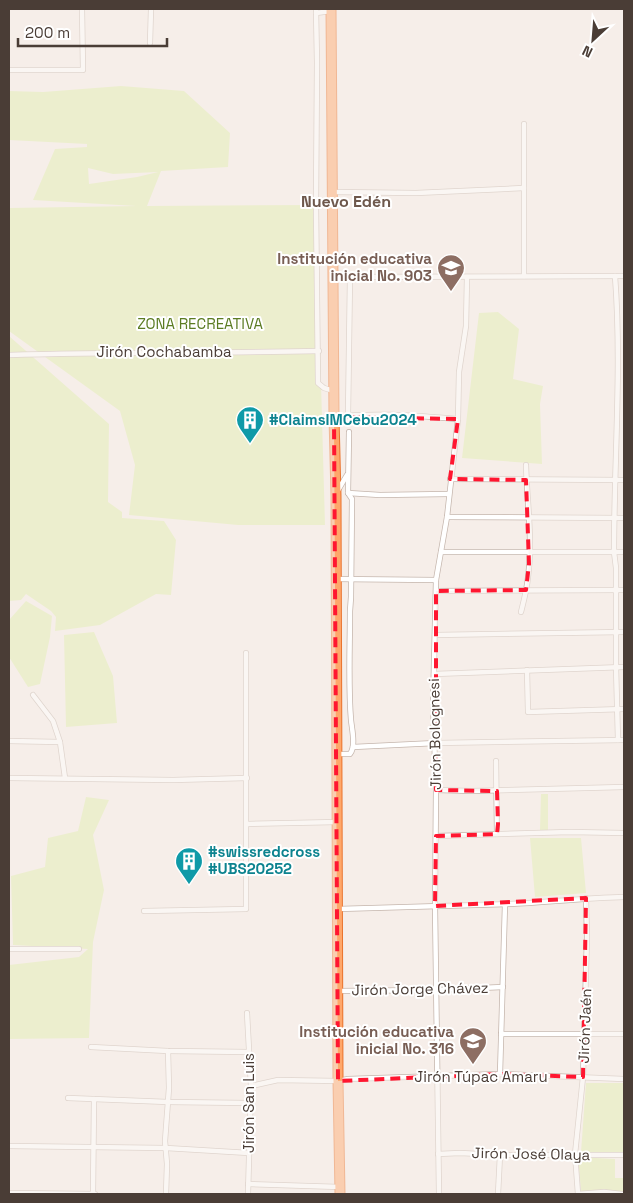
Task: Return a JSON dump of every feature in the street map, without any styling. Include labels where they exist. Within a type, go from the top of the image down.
[{"type":"highway","points":[[331,10],[340,1191]]},
{"type":"street","points":[[9,70],[83,70],[82,9]]},
{"type":"street","points":[[150,44],[151,9]]},
{"type":"street","points":[[331,10],[316,11],[316,204],[318,383],[324,388],[334,391]]},
{"type":"street","points":[[524,124],[524,276]]},
{"type":"street","points":[[333,192],[416,193],[524,188]]},
{"type":"street","points":[[615,276],[617,347],[614,552],[618,740]]},
{"type":"street","points":[[333,277],[624,276]]},
{"type":"street","points":[[348,415],[350,277]]},
{"type":"street","name":"Jirón Bolognesi","points":[[439,1194],[435,906],[436,743],[434,674],[436,580],[458,419],[459,372],[466,326],[467,277]]},
{"type":"street","name":"Jirón Cochabamba","points":[[9,355],[85,352],[319,351]]},
{"type":"street","points":[[334,417],[348,415],[414,416],[458,419]]},
{"type":"street","points":[[336,754],[350,754],[353,747],[350,714],[352,499],[348,494],[349,432]]},
{"type":"street","points":[[521,612],[528,577],[529,552],[526,465]]},
{"type":"street","points":[[336,496],[348,473]]},
{"type":"street","points":[[450,479],[624,480]]},
{"type":"street","points":[[348,494],[448,494]]},
{"type":"street","points":[[446,517],[624,518]]},
{"type":"street","points":[[441,552],[624,552]]},
{"type":"street","points":[[335,579],[436,580]]},
{"type":"street","points":[[436,591],[624,590]]},
{"type":"street","points":[[435,635],[624,632]]},
{"type":"street","points":[[144,911],[246,909],[246,653]]},
{"type":"street","points":[[434,674],[624,667]]},
{"type":"street","points":[[527,670],[528,712],[624,709]]},
{"type":"street","points":[[34,695],[54,721],[60,742],[65,778]]},
{"type":"street","points":[[353,747],[436,743],[624,740]]},
{"type":"street","points":[[9,741],[60,742]]},
{"type":"street","points":[[496,760],[497,834]]},
{"type":"street","points":[[9,778],[173,780],[247,778]]},
{"type":"street","points":[[436,790],[497,791],[624,787]]},
{"type":"street","points":[[247,824],[338,822]]},
{"type":"street","points":[[436,836],[570,832],[624,833]]},
{"type":"street","name":"Jirón Jaén","points":[[578,1194],[575,1154],[583,1077],[585,1034],[586,898]]},
{"type":"street","points":[[338,909],[624,898]]},
{"type":"street","points":[[500,1074],[504,904]]},
{"type":"street","points":[[9,949],[79,949]]},
{"type":"street","name":"Jirón Jorge Chávez","points":[[338,991],[503,987]]},
{"type":"street","name":"Jirón San Luis","points":[[247,1013],[251,1086],[249,1103],[248,1194]]},
{"type":"street","points":[[501,1034],[624,1034]]},
{"type":"street","points":[[91,1047],[168,1051],[249,1052]]},
{"type":"street","points":[[166,1194],[165,1141],[169,1088],[168,1051]]},
{"type":"street","name":"Jirón Túpac Amaru","points":[[251,1086],[278,1080],[338,1081],[348,1079],[500,1074],[624,1079]]},
{"type":"street","points":[[68,1098],[249,1103]]},
{"type":"street","points":[[9,1193],[94,1194],[94,1099]]},
{"type":"street","points":[[9,1146],[166,1148],[249,1153]]},
{"type":"street","name":"Jirón José Olaya","points":[[438,1154],[624,1155]]},
{"type":"street","points":[[498,1194],[500,1155]]},
{"type":"street","points":[[248,1184],[340,1191]]},
{"type":"street","points":[[578,1194],[604,1192],[622,1194]]},
{"type":"highlighted area","points":[[334,417],[458,419],[450,479],[526,480],[529,564],[526,590],[436,591],[436,790],[497,791],[498,824],[497,834],[436,836],[435,906],[586,898],[583,1077],[500,1074],[338,1081]]},
{"type":"green space","name":"ZONA RECREATIVA","points":[[121,86],[184,91],[230,133],[228,167],[161,171],[147,206],[316,205],[325,525],[238,525],[129,515],[135,465],[120,411],[9,331],[9,208],[136,206],[33,200],[55,149],[87,147],[87,144],[9,140],[9,91],[43,92]],"holes":[[[88,168],[113,174],[158,172],[89,184]]]},
{"type":"green space","points":[[498,312],[519,329],[513,379],[543,386],[540,404],[542,464],[462,458],[479,313]]},
{"type":"green space","points":[[9,336],[109,424],[108,502],[122,512],[122,518],[164,521],[176,540],[171,595],[156,594],[100,625],[55,631],[56,617],[51,611],[26,594],[21,600],[9,601]]},
{"type":"green space","points":[[26,601],[52,616],[50,637],[40,684],[28,687],[9,657],[9,620]]},
{"type":"green space","points":[[94,632],[113,676],[117,723],[66,727],[64,635]]},
{"type":"green space","points":[[541,794],[548,794],[548,830],[540,830]]},
{"type":"green space","points":[[86,797],[109,800],[93,835],[104,890],[93,942],[89,1038],[9,1039],[9,965],[79,957],[88,949],[13,945],[11,876],[45,867],[48,838],[78,831]]},
{"type":"green space","points":[[530,838],[581,838],[586,893],[535,897]]},
{"type":"green space","points":[[586,1083],[624,1083],[624,1152],[581,1152]]},
{"type":"green space","points":[[578,1157],[615,1159],[615,1178],[624,1178],[624,1191],[581,1191]]},
{"type":"place","name":"Institución educativa inicial No. 903","points":[[451,292]]},
{"type":"place","name":"#ClaimsIMCebu2024","points":[[250,444]]},
{"type":"place","name":"#swissredcross #UBS20252","points":[[189,885]]},
{"type":"place","name":"Institución educativa inicial No. 316","points":[[473,1065]]},
{"type":"district","name":"Nuevo Edén","points":[[346,201]]}]
